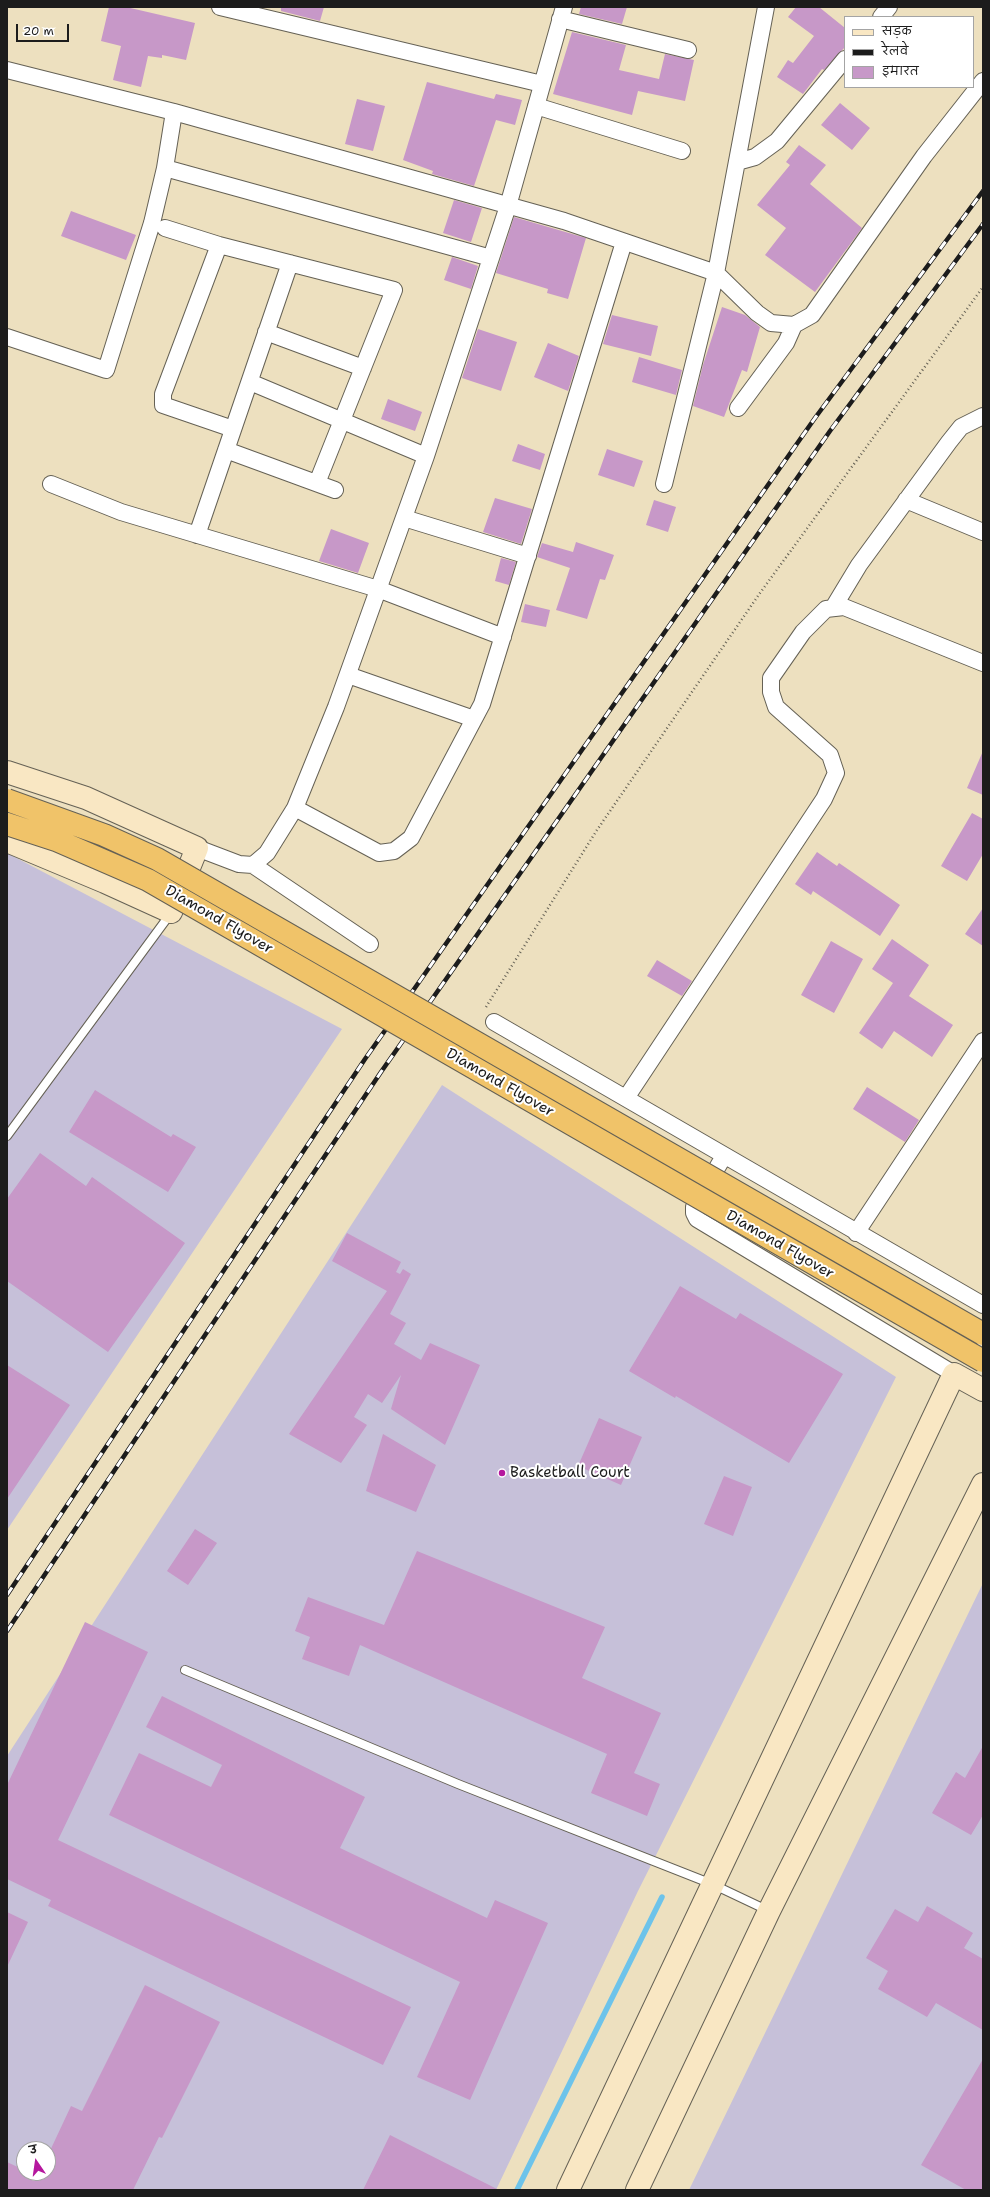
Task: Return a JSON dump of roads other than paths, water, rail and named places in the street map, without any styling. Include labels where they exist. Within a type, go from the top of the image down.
[{"type":"highway","name":"Diamond Flyover","points":[[7,800],[104,835],[157,859],[983,1334]]},
{"type":"highway","name":"Diamond Flyover","points":[[7,824],[56,840],[148,880],[983,1361]]},
{"type":"street","points":[[220,7],[542,84]]},
{"type":"street","points":[[664,484],[716,274],[766,7]]},
{"type":"street","points":[[882,16],[890,7]]},
{"type":"street","points":[[253,865],[267,853],[295,808],[348,675],[426,456],[508,206],[562,13],[688,50]]},
{"type":"street","points":[[737,162],[755,157],[777,141],[844,60]]},
{"type":"street","points":[[7,70],[174,112],[564,221],[716,274],[757,313],[772,323],[794,324],[812,315],[924,156],[983,80]]},
{"type":"street","points":[[536,106],[682,151]]},
{"type":"street","points":[[7,337],[106,370],[152,223],[166,168],[174,112]]},
{"type":"street","points":[[166,168],[491,258]]},
{"type":"street","points":[[165,228],[219,245],[394,290],[317,483]]},
{"type":"street","points":[[295,808],[379,853],[394,851],[411,838],[482,704],[624,242]]},
{"type":"street","points":[[219,245],[163,394],[163,405],[233,429]]},
{"type":"street","points":[[198,535],[290,263]]},
{"type":"street","points":[[738,408],[786,343],[794,324]]},
{"type":"street","points":[[266,332],[363,368]]},
{"type":"street","points":[[250,382],[342,422],[426,456]]},
{"type":"street","points":[[833,608],[859,565],[961,427],[983,416]]},
{"type":"street","points":[[226,450],[336,490]]},
{"type":"street","points":[[51,484],[121,512],[378,589],[502,637]]},
{"type":"street","points":[[906,500],[983,532]]},
{"type":"street","points":[[404,518],[528,556]]},
{"type":"street","points":[[626,1098],[824,799],[836,773],[830,756],[776,707],[771,692],[771,678],[803,632],[826,609],[844,607],[983,663]]},
{"type":"street","points":[[348,675],[474,719]]},
{"type":"street","points":[[7,772],[86,798],[197,848],[239,864],[253,865],[370,944]]},
{"type":"street","points":[[7,841],[105,882],[171,912],[197,848]]},
{"type":"street","points":[[494,1022],[856,1233],[983,1305]]},
{"type":"street","points":[[856,1233],[983,1041]]},
{"type":"street","points":[[724,1156],[694,1207],[694,1213],[697,1219],[983,1390]]},
{"type":"street","points":[[568,2190],[954,1374]]},
{"type":"street","points":[[637,2190],[769,1911],[983,1484]]},
{"type":"lane","points":[[7,1136],[171,912]]},
{"type":"lane","points":[[185,1670],[458,1784],[712,1884],[769,1911]]},
{"type":"waterway","points":[[517,2190],[662,1897]]},
{"type":"railway","points":[[7,1595],[365,1059],[815,418],[983,191]]},
{"type":"railway","points":[[7,1631],[381,1072],[830,431],[983,224]]},
{"type":"place","name":"Basketball Court","points":[[502,1473]]}]
